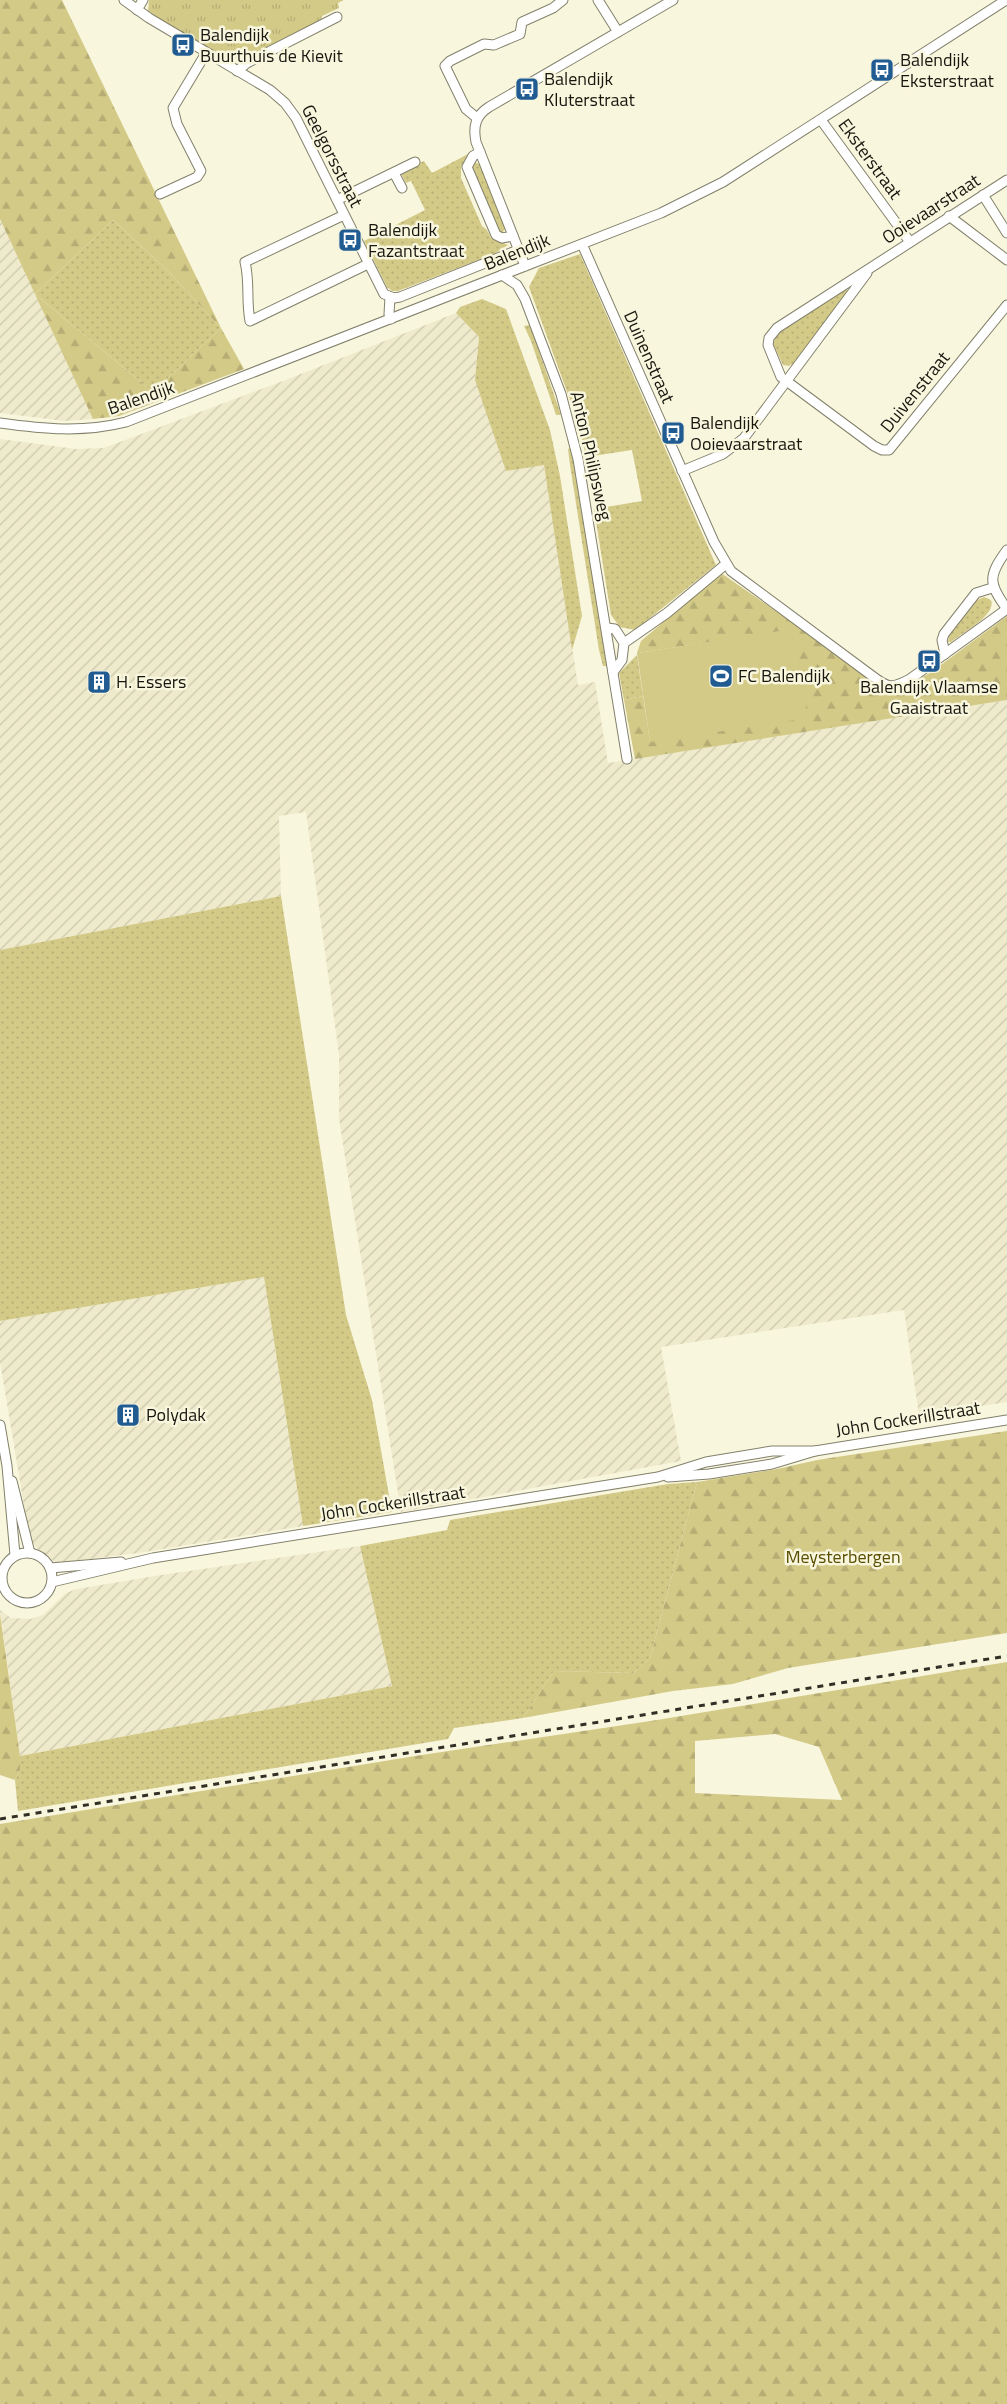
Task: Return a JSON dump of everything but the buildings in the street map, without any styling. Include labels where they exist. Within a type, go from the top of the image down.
[{"type":"street","name":"Geelgorsstraat","points":[[124,0],[137,10],[277,96],[292,111],[380,288],[390,297]]},
{"type":"street","points":[[137,10],[143,0]]},
{"type":"street","points":[[477,118],[466,109],[445,66],[450,61],[484,44],[494,45],[520,34],[522,22],[553,8],[563,0]]},
{"type":"street","points":[[598,0],[618,32]]},
{"type":"street","points":[[525,266],[474,134],[477,118],[488,107],[673,0]]},
{"type":"street","name":"Balendijk","points":[[0,423],[75,430],[95,429],[126,422],[660,213],[704,193],[1006,0]]},
{"type":"street","points":[[236,71],[247,63],[337,17]]},
{"type":"street","points":[[160,194],[197,177],[200,171],[177,124],[173,108],[206,53]]},
{"type":"street","name":"Eksterstraat","points":[[821,120],[910,242]]},
{"type":"street","points":[[480,152],[473,156],[467,167],[496,235],[502,238],[513,236]]},
{"type":"street","points":[[337,200],[415,162]]},
{"type":"street","points":[[394,173],[402,188]]},
{"type":"street","name":"Ooievaarstraat","points":[[787,382],[781,378],[769,352],[768,345],[772,333],[1007,180]]},
{"type":"street","points":[[983,195],[1007,233]]},
{"type":"street","points":[[344,215],[245,262],[249,277],[247,306],[250,321],[368,264]]},
{"type":"street","points":[[949,216],[1007,260]]},
{"type":"street","name":"Duinenstraat","points":[[582,244],[714,542],[726,564],[740,578],[886,686],[898,686],[1007,609]]},
{"type":"street","points":[[391,319],[388,314],[390,297],[400,297],[518,250]]},
{"type":"street","name":"Ooievaarstraat","points":[[682,471],[723,454],[736,445],[787,382],[872,267]]},
{"type":"street","name":"Anton Philipsweg","points":[[502,275],[517,286],[525,299],[561,394],[582,476],[627,759]]},
{"type":"street","name":"Duivenstraat","points":[[787,382],[874,446],[882,450],[889,450],[1007,304]]},
{"type":"street","points":[[1007,550],[993,572],[992,588],[1007,609]]},
{"type":"street","points":[[624,643],[667,613],[726,564]]},
{"type":"street","points":[[945,654],[942,640],[944,634],[976,593],[992,588]]},
{"type":"street","points":[[607,628],[614,629],[624,643],[622,660],[613,672]]},
{"type":"street","name":"John Cockerillstraat","points":[[50,1568],[134,1561],[658,1477],[715,1460],[772,1452],[815,1451],[1007,1420]]},
{"type":"street","points":[[0,1425],[7,1466],[15,1555]]},
{"type":"street","points":[[7,1466],[30,1553]]},
{"type":"street","points":[[30,1553],[38,1555],[50,1568],[52,1582],[49,1590],[38,1601],[21,1603],[7,1595],[0,1580],[2,1565],[15,1555],[30,1553]]},
{"type":"street","name":"John Cockerillstraat","points":[[52,1582],[134,1561]]},
{"type":"shaded area","points":[[0,219],[93,419],[64,421],[0,413]]},
{"type":"shaded area","points":[[456,313],[479,337],[475,380],[544,465],[578,685],[595,682],[608,763],[1007,700],[1007,1402],[919,1416],[904,1310],[661,1347],[681,1461],[401,1512],[339,1119],[339,1055],[306,812],[279,816],[281,896],[0,950],[0,439],[76,449],[104,448],[283,381]]},
{"type":"shaded area","points":[[264,1277],[303,1526],[138,1553],[57,1563],[43,1555],[30,1540],[0,1362],[0,1321]]},
{"type":"shaded area","points":[[360,1546],[392,1686],[20,1756],[0,1610],[11,1618],[30,1619],[43,1615],[66,1593],[77,1589]]},
{"type":"green space","points":[[0,0],[62,0],[221,328],[244,369],[119,416],[93,419],[0,219]],"holes":[[[113,220],[168,271],[221,328],[153,392],[35,294]]]},
{"type":"green space","points":[[149,0],[344,0],[338,3],[339,8],[322,16],[321,20],[245,58],[234,58],[221,55],[195,42],[148,11]]},
{"type":"green space","points":[[468,154],[461,167],[461,178],[482,226],[487,230],[491,238],[508,245],[494,254],[398,291],[392,291],[387,287],[364,241],[425,210],[411,181],[406,183],[400,172],[424,161],[432,173]]},
{"type":"green space","points":[[475,162],[481,165],[506,228],[502,233],[498,233],[495,228],[472,168]]},
{"type":"green space","points":[[113,220],[168,271],[221,328],[153,392],[35,294]]},
{"type":"green space","points":[[580,254],[716,565],[635,630],[620,627],[611,615],[594,509],[642,501],[632,450],[586,457],[578,422],[529,287],[539,268]]},
{"type":"green space","points":[[846,289],[848,291],[794,363],[789,366],[783,365],[773,344],[778,331]]},
{"type":"green space","points":[[482,299],[506,309],[550,430],[560,476],[582,616],[572,650],[544,465],[506,471],[475,380],[479,337],[456,313],[460,307]]},
{"type":"green space","points":[[530,325],[561,415],[556,415],[531,341],[524,326]]},
{"type":"green space","points":[[571,448],[608,666],[603,666],[599,650],[570,465],[568,449]]},
{"type":"green space","points":[[721,573],[884,690],[897,690],[930,673],[1007,616],[1007,700],[635,759],[624,700],[643,696],[650,741],[793,630],[637,653],[641,641]]},
{"type":"green space","points":[[984,597],[991,600],[989,612],[970,629],[951,642],[948,642],[949,636],[977,600]]},
{"type":"green space","name":"FC Balendijk","points":[[793,629],[808,718],[650,742],[637,653]]},
{"type":"green space","points":[[637,655],[643,696],[624,700],[619,673]]},
{"type":"green space","points":[[281,896],[346,1315],[372,1400],[392,1512],[303,1526],[264,1277],[0,1321],[0,950]]},
{"type":"green space","name":"Meysterbergen","points":[[1007,1431],[1007,1633],[788,1668],[733,1684],[673,1691],[523,1718],[554,1671],[634,1673],[650,1658],[697,1482],[777,1469],[817,1460]]},
{"type":"green space","points":[[697,1482],[650,1658],[634,1673],[554,1671],[523,1718],[454,1728],[448,1739],[18,1811],[15,1780],[20,1770],[20,1756],[392,1686],[360,1546],[447,1530],[450,1520],[668,1484]]},
{"type":"green space","points":[[0,1614],[20,1756],[20,1770],[15,1780],[0,1775]]},
{"type":"green space","points":[[1007,1662],[1007,2404],[0,2404],[0,1824],[415,1756],[657,1720]],"holes":[[[775,1734],[819,1747],[842,1800],[695,1793],[695,1741]]]},
{"type":"railway","points":[[0,1819],[1007,1656]]},
{"type":"place","name":"Balendijk Buurthuis de Kievit","points":[[183,45]]},
{"type":"place","name":"Balendijk Eksterstraat","points":[[882,70]]},
{"type":"place","name":"Balendijk Kluterstraat","points":[[527,89]]},
{"type":"place","name":"Balendijk Fazantstraat","points":[[350,240]]},
{"type":"place","name":"Balendijk Ooievaarstraat","points":[[673,433]]},
{"type":"place","name":"Balendijk Vlaamse Gaaistraat","points":[[929,661]]},
{"type":"place","name":"FC Balendijk","points":[[721,676]]},
{"type":"place","name":"H. Essers","points":[[99,682]]},
{"type":"place","name":"Polydak","points":[[128,1415]]}]
